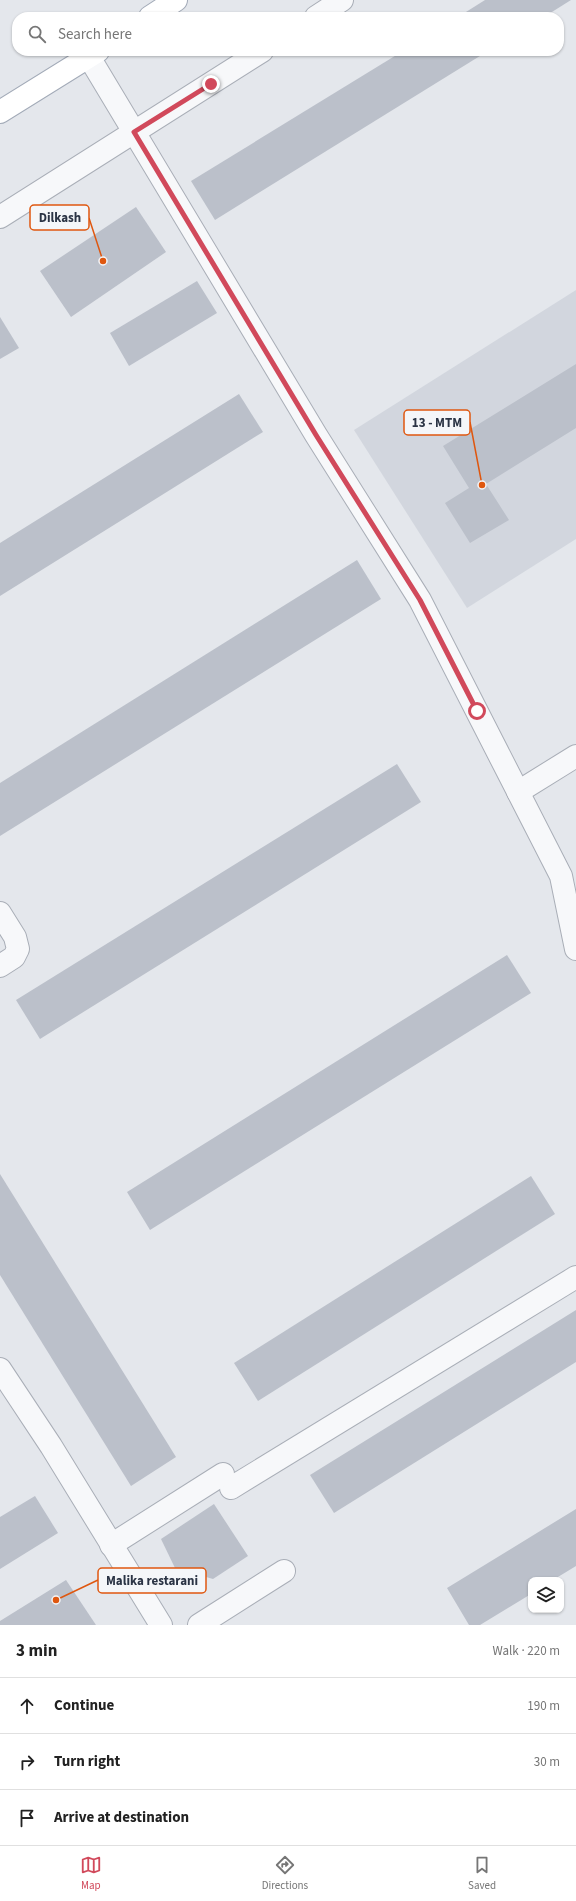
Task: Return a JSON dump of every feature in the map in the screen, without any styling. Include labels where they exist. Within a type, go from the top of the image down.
[{"type":"main road","points":[[158,12],[176,0]]},
{"type":"main road","points":[[0,112],[90,56]]},
{"type":"street","points":[[324,12],[342,0]]},
{"type":"street","points":[[94,56],[134,132],[316,435],[420,600],[561,876],[576,949]]},
{"type":"street","points":[[0,217],[254,56]]},
{"type":"street","points":[[518,792],[576,756]]},
{"type":"street","points":[[0,913],[15,937],[18,949],[14,957],[0,966]]},
{"type":"street","points":[[112,1545],[227,1481],[576,1277]]},
{"type":"street","points":[[0,1369],[51,1446],[161,1625]]},
{"type":"street","points":[[199,1625],[284,1571]]},
{"type":"shaded area","points":[[576,290],[576,539],[467,608],[354,430]]},
{"type":"building","points":[[485,0],[571,0],[552,12],[466,12]]},
{"type":"building","points":[[395,56],[480,56],[215,220],[191,181]]},
{"type":"building","points":[[136,207],[166,252],[71,317],[40,271]]},
{"type":"building","points":[[197,281],[217,313],[129,366],[110,333]]},
{"type":"building","points":[[0,317],[19,348],[0,359]]},
{"type":"building","points":[[576,364],[576,428],[486,484],[509,520],[470,543],[445,503],[469,488],[443,446]]},
{"type":"building","points":[[239,394],[263,432],[0,596],[0,543]]},
{"type":"building","points":[[357,560],[381,599],[0,836],[0,783]]},
{"type":"building","points":[[397,764],[421,802],[40,1039],[16,1000]]},
{"type":"building","points":[[507,955],[531,993],[150,1230],[127,1192]]},
{"type":"building","points":[[0,1174],[176,1457],[131,1486],[0,1275]]},
{"type":"building","points":[[531,1176],[555,1214],[258,1401],[234,1363]]},
{"type":"building","points":[[576,1310],[576,1362],[334,1513],[310,1475]]},
{"type":"building","points":[[35,1496],[58,1533],[0,1569],[0,1517]]},
{"type":"building","points":[[214,1504],[248,1556],[213,1579],[175,1568],[161,1539]]},
{"type":"building","points":[[576,1509],[576,1566],[558,1577],[528,1577],[528,1596],[480,1625],[469,1625],[447,1588]]},
{"type":"building","points":[[66,1580],[96,1625],[0,1625],[0,1621]]},
{"type":"place","name":"Dilkash","points":[[103,261]]},
{"type":"place","name":"13 - MTM","points":[[482,485]]},
{"type":"place","name":"Malika restarani","points":[[56,1600]]},
{"type":"route","points":[[211,84],[134,132],[316,435],[420,600],[477,711]]}]
